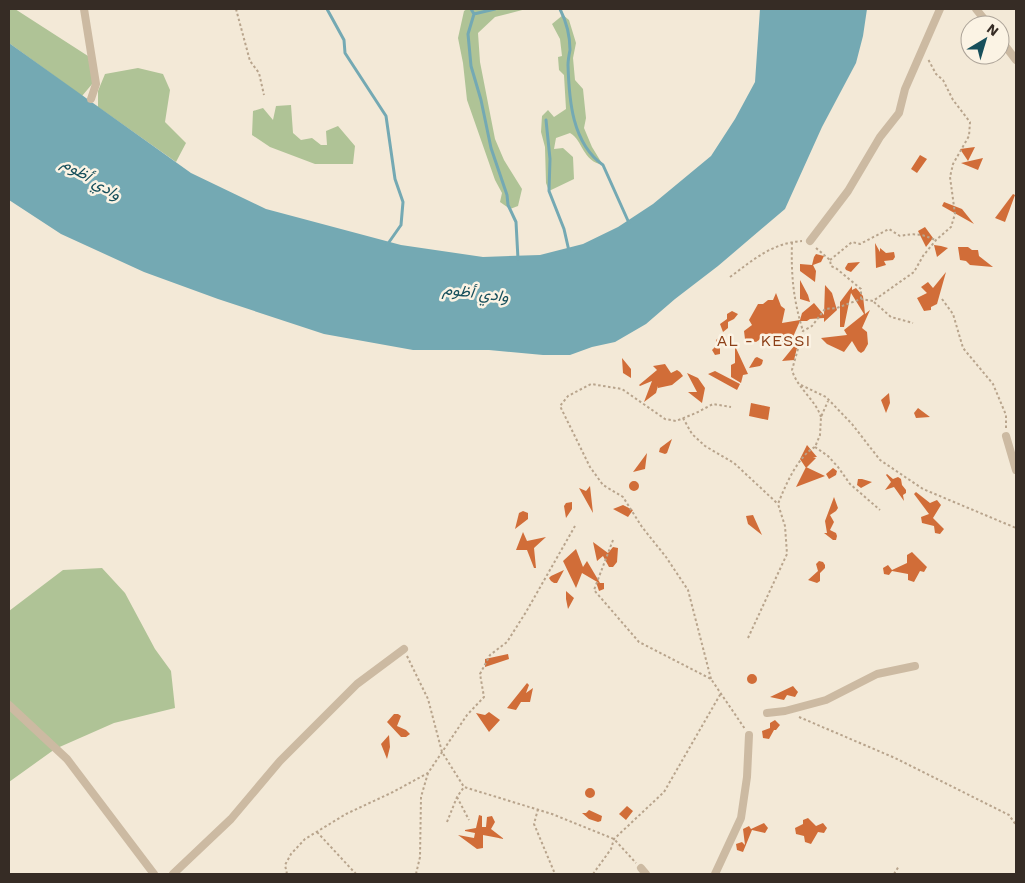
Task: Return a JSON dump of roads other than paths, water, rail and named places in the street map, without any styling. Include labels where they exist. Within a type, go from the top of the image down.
[{"type":"street","points":[[84,9],[96,84],[91,99]]},
{"type":"street","points":[[810,241],[848,191],[880,138],[896,117],[905,89],[940,9]]},
{"type":"street","points":[[1006,436],[1016,470]]},
{"type":"street","points":[[173,874],[231,819],[280,761],[357,684],[404,649]]},
{"type":"street","points":[[767,713],[785,711],[826,700],[876,674],[915,666]]},
{"type":"street","points":[[9,705],[67,760],[154,874]]},
{"type":"street","points":[[715,874],[741,818],[747,777],[749,735]]},
{"type":"water","name":"وادي أظوم","points":[[760,9],[867,9],[856,63],[822,127],[785,209],[646,324],[615,342],[592,347],[570,355],[543,355],[489,350],[413,350],[324,334],[144,272],[61,234],[9,200],[9,43],[191,173],[266,209],[401,245],[483,257],[540,255],[583,244],[618,227],[653,204],[711,156],[735,119],[755,82]]},
{"type":"waterway","points":[[327,9],[344,40],[345,53],[386,116],[395,179],[403,202],[401,225],[387,245]]},
{"type":"waterway","points":[[471,9],[474,14],[468,34],[471,66],[481,100],[491,148],[507,195],[508,205],[516,222],[518,259]]},
{"type":"waterway","points":[[474,14],[495,9]]},
{"type":"waterway","points":[[560,9],[569,39],[568,63],[571,106],[574,120],[585,145],[603,165],[629,223]]},
{"type":"waterway","points":[[546,120],[550,159],[549,191],[564,229],[569,251]]},
{"type":"district","name":"AL - KESSI","points":[[764,340]]}]
